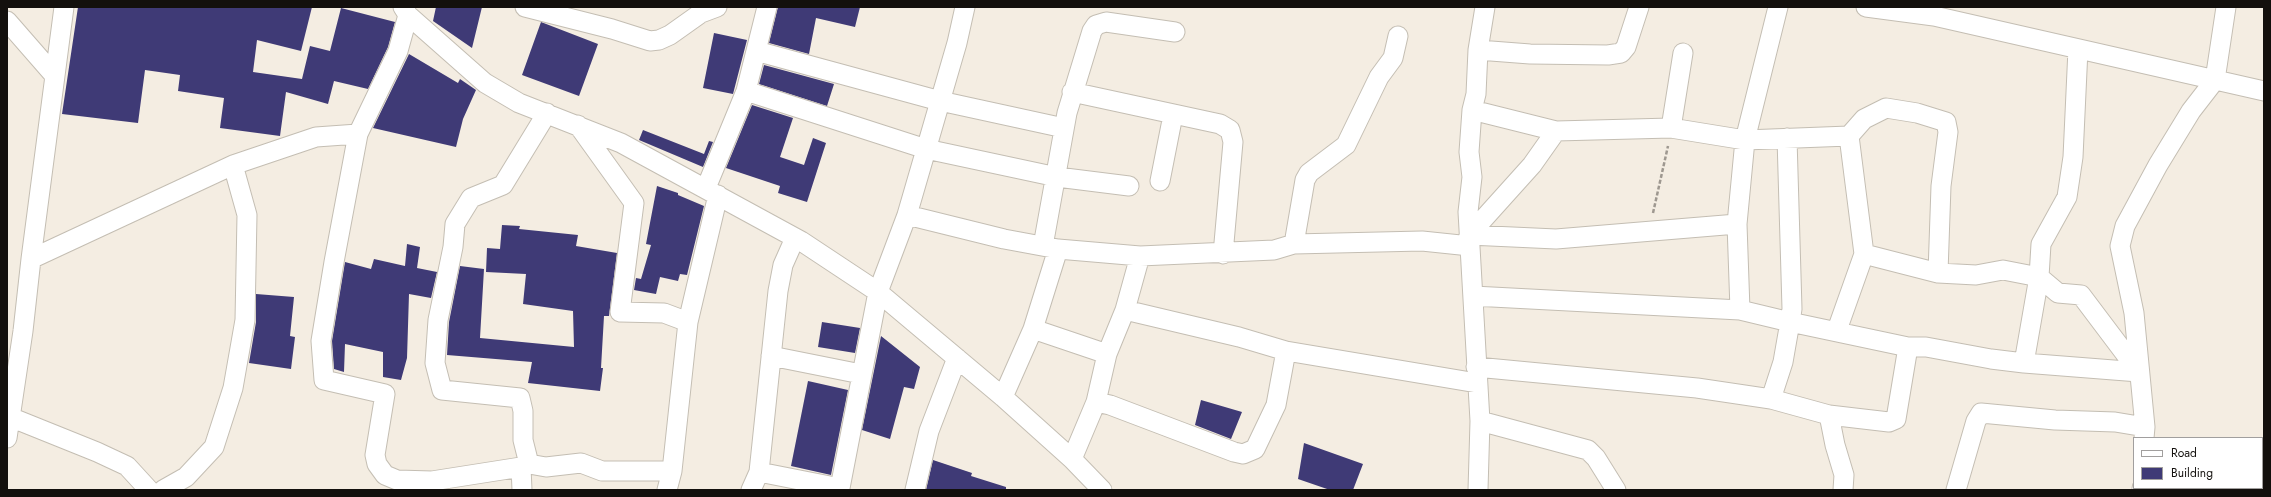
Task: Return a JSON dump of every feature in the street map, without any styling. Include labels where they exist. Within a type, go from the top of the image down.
[{"type":"street","points":[[7,438],[23,331],[64,7]]},
{"type":"street","points":[[525,7],[612,28],[650,41],[659,40],[670,35],[701,13],[716,7]]},
{"type":"street","points":[[667,490],[672,471],[688,322],[712,192],[746,91],[767,7]]},
{"type":"street","points":[[758,472],[845,489],[861,374],[878,292],[907,215],[965,7]]},
{"type":"street","points":[[1478,490],[1480,422],[1476,375],[1468,212],[1472,177],[1469,152],[1472,110],[1476,94],[1478,50],[1486,7]]},
{"type":"street","points":[[1478,50],[1530,54],[1608,55],[1622,53],[1626,47],[1639,7]]},
{"type":"street","points":[[1740,310],[1737,224],[1745,140],[1778,7]]},
{"type":"street","points":[[1866,7],[1934,16],[2264,91]]},
{"type":"street","points":[[1956,490],[1976,421],[1981,413],[2055,420],[2115,422],[2145,432],[2134,313],[2120,246],[2125,226],[2166,152],[2191,111],[2215,80],[2226,7]]},
{"type":"street","points":[[406,11],[485,83],[519,103],[621,143],[795,238],[878,292],[1003,397],[1072,459],[1102,490]]},
{"type":"street","points":[[406,11],[398,51],[358,134],[321,341],[324,380],[385,394],[375,455],[377,464],[385,474],[397,480],[432,481],[521,467],[522,490]]},
{"type":"street","points":[[7,21],[55,76]]},
{"type":"street","points":[[1003,397],[1033,329],[1051,248],[1057,176],[1064,128],[1072,92],[1096,24],[1106,22],[1176,32]]},
{"type":"street","points":[[1294,244],[1305,180],[1309,173],[1346,145],[1380,77],[1392,58],[1398,36]]},
{"type":"street","points":[[2024,363],[2039,277],[2041,244],[2067,197],[2073,157],[2078,49]]},
{"type":"street","points":[[756,51],[940,101],[1064,128]]},
{"type":"street","points":[[1671,128],[1683,53]]},
{"type":"street","points":[[746,91],[926,149],[1057,176],[1129,186]]},
{"type":"street","points":[[1072,92],[1220,124],[1230,130],[1232,142],[1223,254]]},
{"type":"street","points":[[1472,110],[1556,132],[1671,128],[1745,140],[1849,136],[1864,119],[1886,108],[1917,113],[1946,122],[1948,132],[1941,186],[1938,273]]},
{"type":"street","points":[[547,113],[502,185],[471,198],[455,224],[454,247],[438,320],[435,363],[442,390],[520,398],[523,411],[523,440],[529,464],[546,467],[581,463],[602,471],[672,471]]},
{"type":"street","points":[[1160,181],[1174,115]]},
{"type":"street","points":[[578,125],[634,203],[620,312],[664,313],[688,322]]},
{"type":"street","points":[[1470,240],[1532,165],[1556,132]]},
{"type":"street","points":[[31,259],[233,165],[316,137],[358,134]]},
{"type":"street","points":[[1837,330],[1864,254],[1849,136]]},
{"type":"street","points":[[1771,399],[1783,362],[1792,309],[1787,138]]},
{"type":"street","points":[[163,490],[186,477],[214,447],[233,388],[245,320],[247,215],[233,165]]},
{"type":"street","points":[[907,215],[1004,239],[1051,248],[1140,256],[1223,254],[1274,250],[1294,244],[1556,239],[1737,224]]},
{"type":"street","points":[[751,490],[758,472],[783,265],[795,238]]},
{"type":"street","points":[[1864,254],[1938,273],[1976,275],[2003,270],[2039,277],[2058,293],[2081,296],[2104,323],[2139,372]]},
{"type":"street","points":[[1072,459],[1096,402],[1107,354],[1125,310],[1140,256]]},
{"type":"street","points":[[1473,296],[1740,310],[1790,322],[1837,330],[1908,347],[1926,348],[2024,363],[2139,372]]},
{"type":"street","points":[[1125,310],[1239,337],[1286,351],[1476,375],[1697,388],[1771,399],[1830,415],[1889,422],[1896,419],[1908,347]]},
{"type":"street","points":[[1033,329],[1107,354]]},
{"type":"street","points":[[1096,402],[1110,405],[1234,452],[1243,454],[1255,449],[1276,405],[1286,351]]},
{"type":"street","points":[[771,356],[861,374]]},
{"type":"street","points":[[916,490],[929,431],[957,358]]},
{"type":"street","points":[[1830,415],[1835,445],[1844,475],[1844,490]]},
{"type":"street","points":[[10,417],[97,452],[127,466],[149,490]]},
{"type":"street","points":[[1480,422],[1588,450],[1596,458],[1616,490]]},
{"type":"path","points":[[1649,231],[1671,128]]},
{"type":"building","points":[[78,7],[312,7],[301,51],[257,40],[253,72],[302,79],[310,46],[330,51],[341,8],[395,22],[388,47],[368,89],[334,81],[328,104],[286,92],[280,136],[220,128],[224,98],[178,91],[180,75],[145,70],[138,123],[62,114]]},
{"type":"building","points":[[436,7],[482,7],[472,48],[433,21]]},
{"type":"building","points":[[778,7],[860,7],[855,27],[816,18],[809,54],[769,43]]},
{"type":"building","points":[[541,22],[598,44],[579,96],[522,75]]},
{"type":"building","points":[[714,33],[747,40],[733,94],[703,88]]},
{"type":"building","points":[[409,54],[458,83],[460,79],[476,90],[463,119],[456,147],[373,128]]},
{"type":"building","points":[[764,65],[834,84],[827,106],[759,84]]},
{"type":"building","points":[[752,105],[793,118],[780,157],[804,165],[813,138],[826,143],[807,202],[778,193],[780,186],[726,168]]},
{"type":"building","points":[[643,130],[704,154],[709,141],[713,142],[703,167],[639,140]]},
{"type":"building","points":[[657,186],[678,193],[678,195],[704,206],[687,275],[680,274],[678,281],[660,277],[656,294],[634,290],[636,278],[641,279],[651,245],[646,244]]},
{"type":"building","points":[[502,225],[520,226],[519,229],[578,235],[576,246],[617,253],[609,316],[604,316],[601,368],[603,368],[600,391],[528,383],[532,362],[447,355],[449,322],[460,266],[484,269],[480,338],[574,347],[573,311],[523,304],[526,274],[486,272],[487,248],[500,249]]},
{"type":"building","points":[[407,244],[420,247],[417,268],[437,272],[431,298],[409,294],[407,358],[401,380],[383,377],[383,352],[345,344],[344,372],[334,369],[332,341],[345,262],[371,269],[374,259],[405,266]]},
{"type":"building","points":[[256,294],[294,297],[290,336],[295,337],[291,369],[249,363],[256,322]]},
{"type":"building","points":[[822,322],[860,328],[855,353],[818,347]]},
{"type":"building","points":[[881,336],[920,367],[914,389],[904,387],[890,439],[862,430]]},
{"type":"building","points":[[808,381],[848,390],[831,475],[791,466]]},
{"type":"building","points":[[1201,400],[1242,412],[1231,439],[1195,425]]},
{"type":"building","points":[[1304,443],[1363,464],[1353,490],[1330,490],[1298,479]]},
{"type":"building","points":[[933,460],[972,473],[971,476],[1006,487],[1006,490],[926,490]]}]
